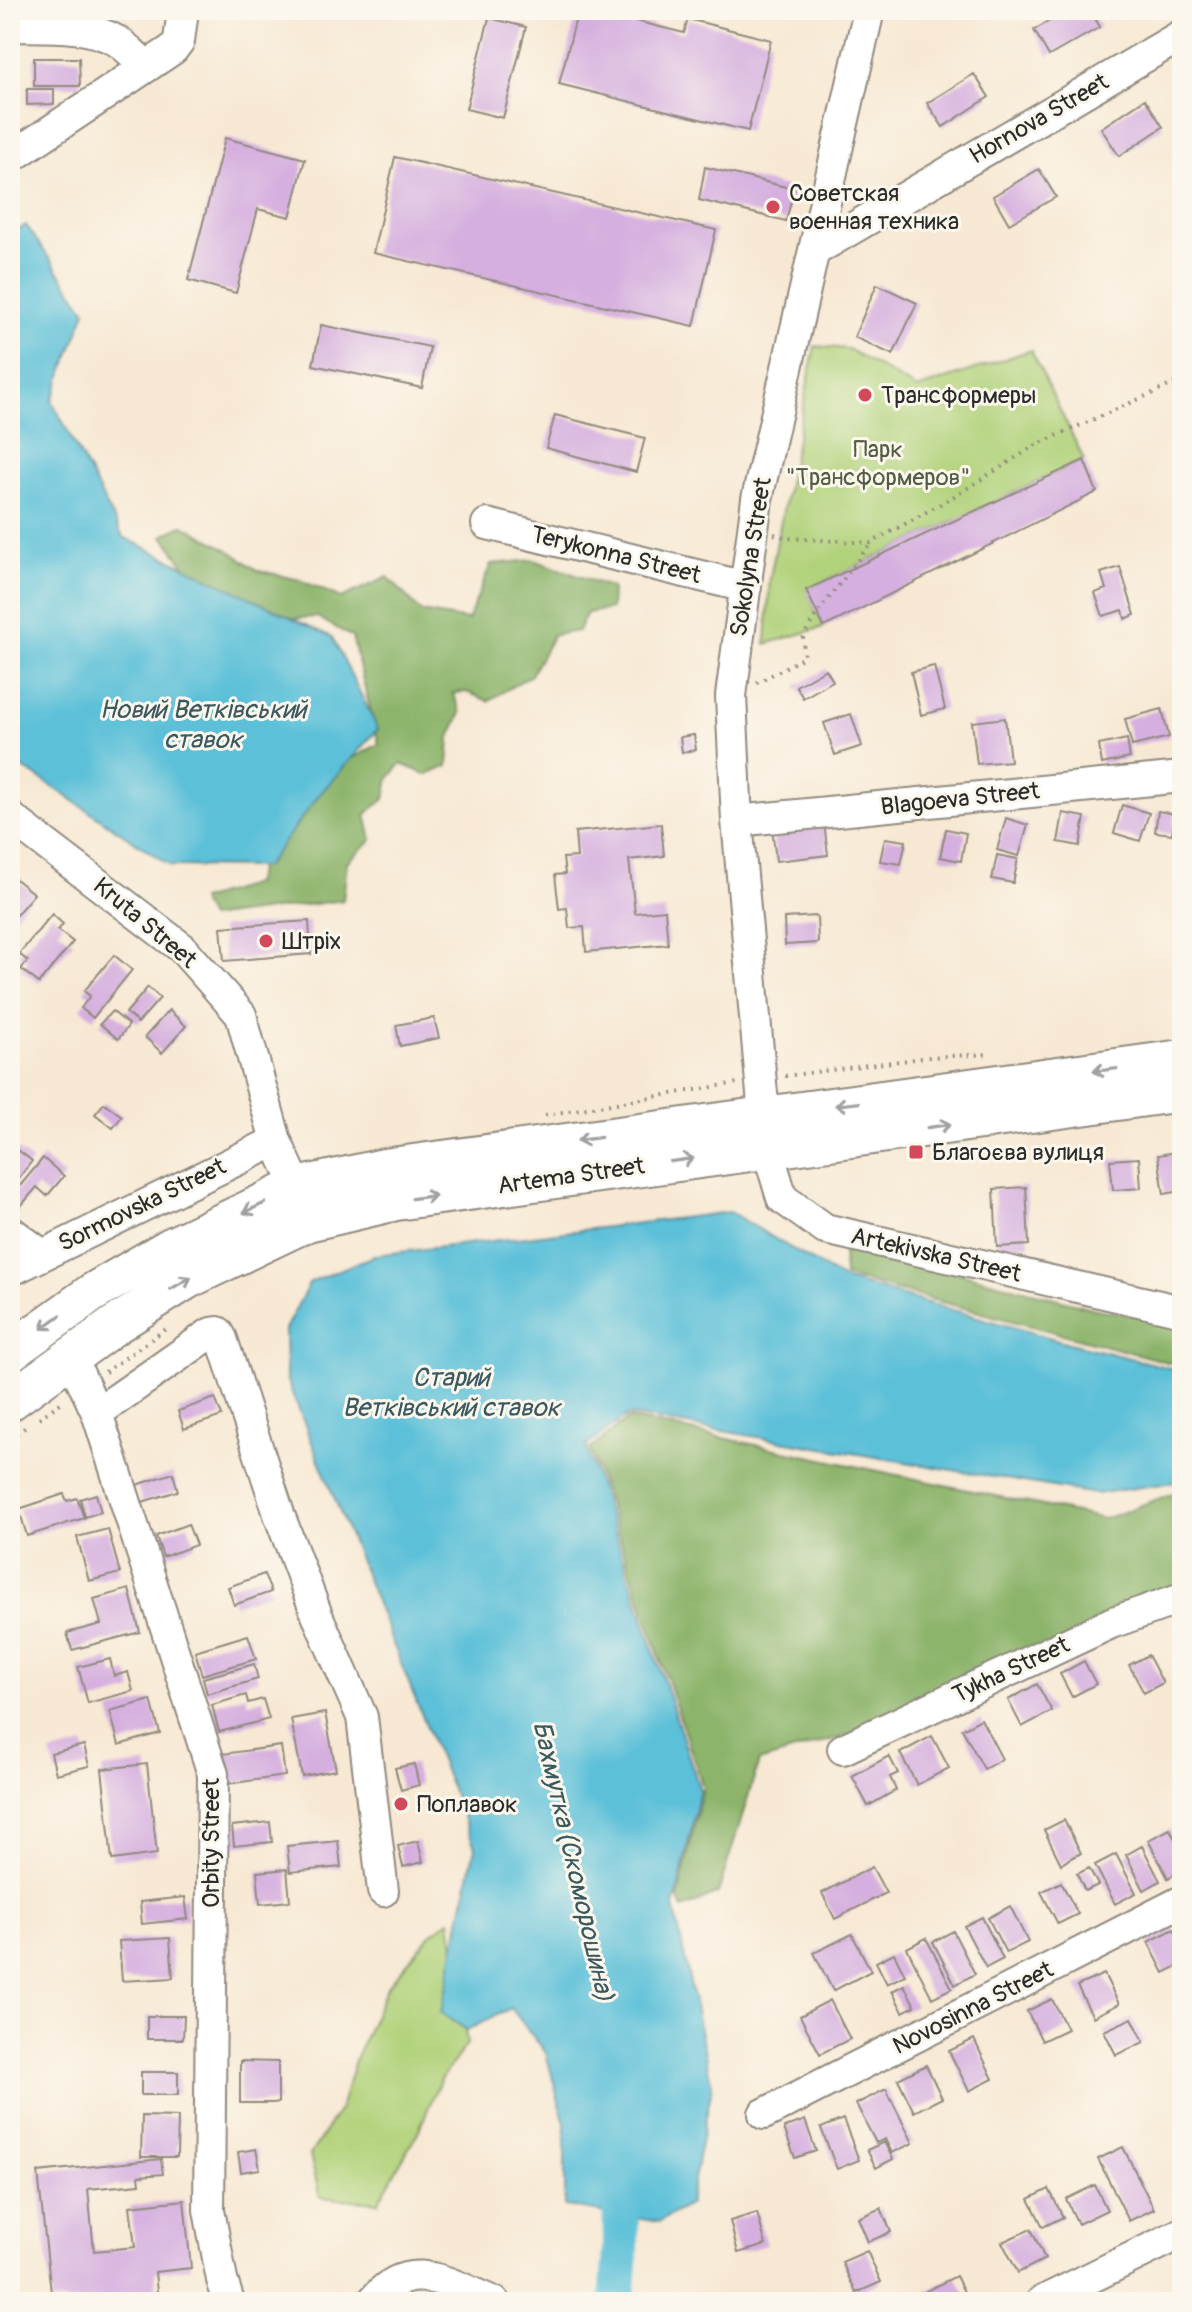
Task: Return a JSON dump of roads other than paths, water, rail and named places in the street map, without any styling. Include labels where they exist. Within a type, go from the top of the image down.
[{"type":"main road","name":"Artema Street","points":[[10,1401],[84,1385],[115,1325],[188,1279],[307,1222],[396,1201],[765,1132],[1182,1059]]},
{"type":"main road","name":"Artema Street","points":[[10,1352],[92,1293],[171,1247],[297,1187],[384,1168],[1182,1092]]},
{"type":"street","points":[[10,158],[173,49],[179,41],[183,10]]},
{"type":"street","name":"Sokolyna Street","points":[[765,1132],[737,821],[731,696],[761,484],[869,10]]},
{"type":"street","points":[[10,26],[89,31],[118,42],[146,66]]},
{"type":"street","name":"Hornova Street","points":[[814,251],[1182,35]]},
{"type":"street","name":"Terykonna Street","points":[[487,524],[746,587]]},
{"type":"street","name":"Blagoeva Street","points":[[737,821],[1182,777]]},
{"type":"street","name":"Kruta Street","points":[[10,817],[182,948],[241,1015],[276,1141],[297,1187]]},
{"type":"street","name":"Artekivska Street","points":[[765,1132],[782,1198],[825,1229],[1182,1311]]},
{"type":"street","name":"Sormovska Street","points":[[10,1271],[276,1141]]},
{"type":"street","points":[[10,1231],[41,1254]]},
{"type":"street","points":[[84,1385],[218,1332],[280,1517],[317,1615],[362,1717],[383,1891]]},
{"type":"street","name":"Orbity Street","points":[[84,1385],[213,1774],[209,2210],[229,2302]]},
{"type":"street","name":"Tykha Street","points":[[843,1749],[1111,1623],[1182,1598]]},
{"type":"street","name":"Novosinna Street","points":[[764,2114],[1182,1901]]},
{"type":"street","points":[[1058,2298],[1182,2233]]},
{"type":"street","points":[[372,2302],[392,2282],[407,2276],[427,2276],[494,2302]]},
{"type":"water","name":"Новий Ветківський ставок","points":[[26,225],[86,311],[52,401],[123,537],[332,637],[378,729],[319,795],[265,867],[171,866],[10,761],[10,234]]},
{"type":"water","name":"Старий Ветківський ставок","points":[[730,1212],[843,1279],[1069,1343],[1182,1371],[1182,1481],[1095,1494],[628,1415],[586,1446],[700,1790],[674,1907],[712,2087],[689,2204],[659,2222],[565,2206],[565,2124],[546,2053],[511,2008],[467,2030],[441,2013],[475,1847],[286,1378],[285,1329],[310,1282],[376,1255]]},
{"type":"waterway","name":"Бахмутка (Скоморошина)","points":[[617,2302],[621,2249],[620,2168]]},
{"type":"place","name":"Советская военная техника","points":[[773,207]]},
{"type":"place","name":"Трансформеры","points":[[865,395]]},
{"type":"place","name":"Штріх","points":[[266,941]]},
{"type":"place","name":"Благоєва вулиця","points":[[916,1152]]},
{"type":"place","name":"Поплавок","points":[[401,1804]]},
{"type":"park label","name":"Парк \"Трансформеров\"","points":[[878,463]]}]
